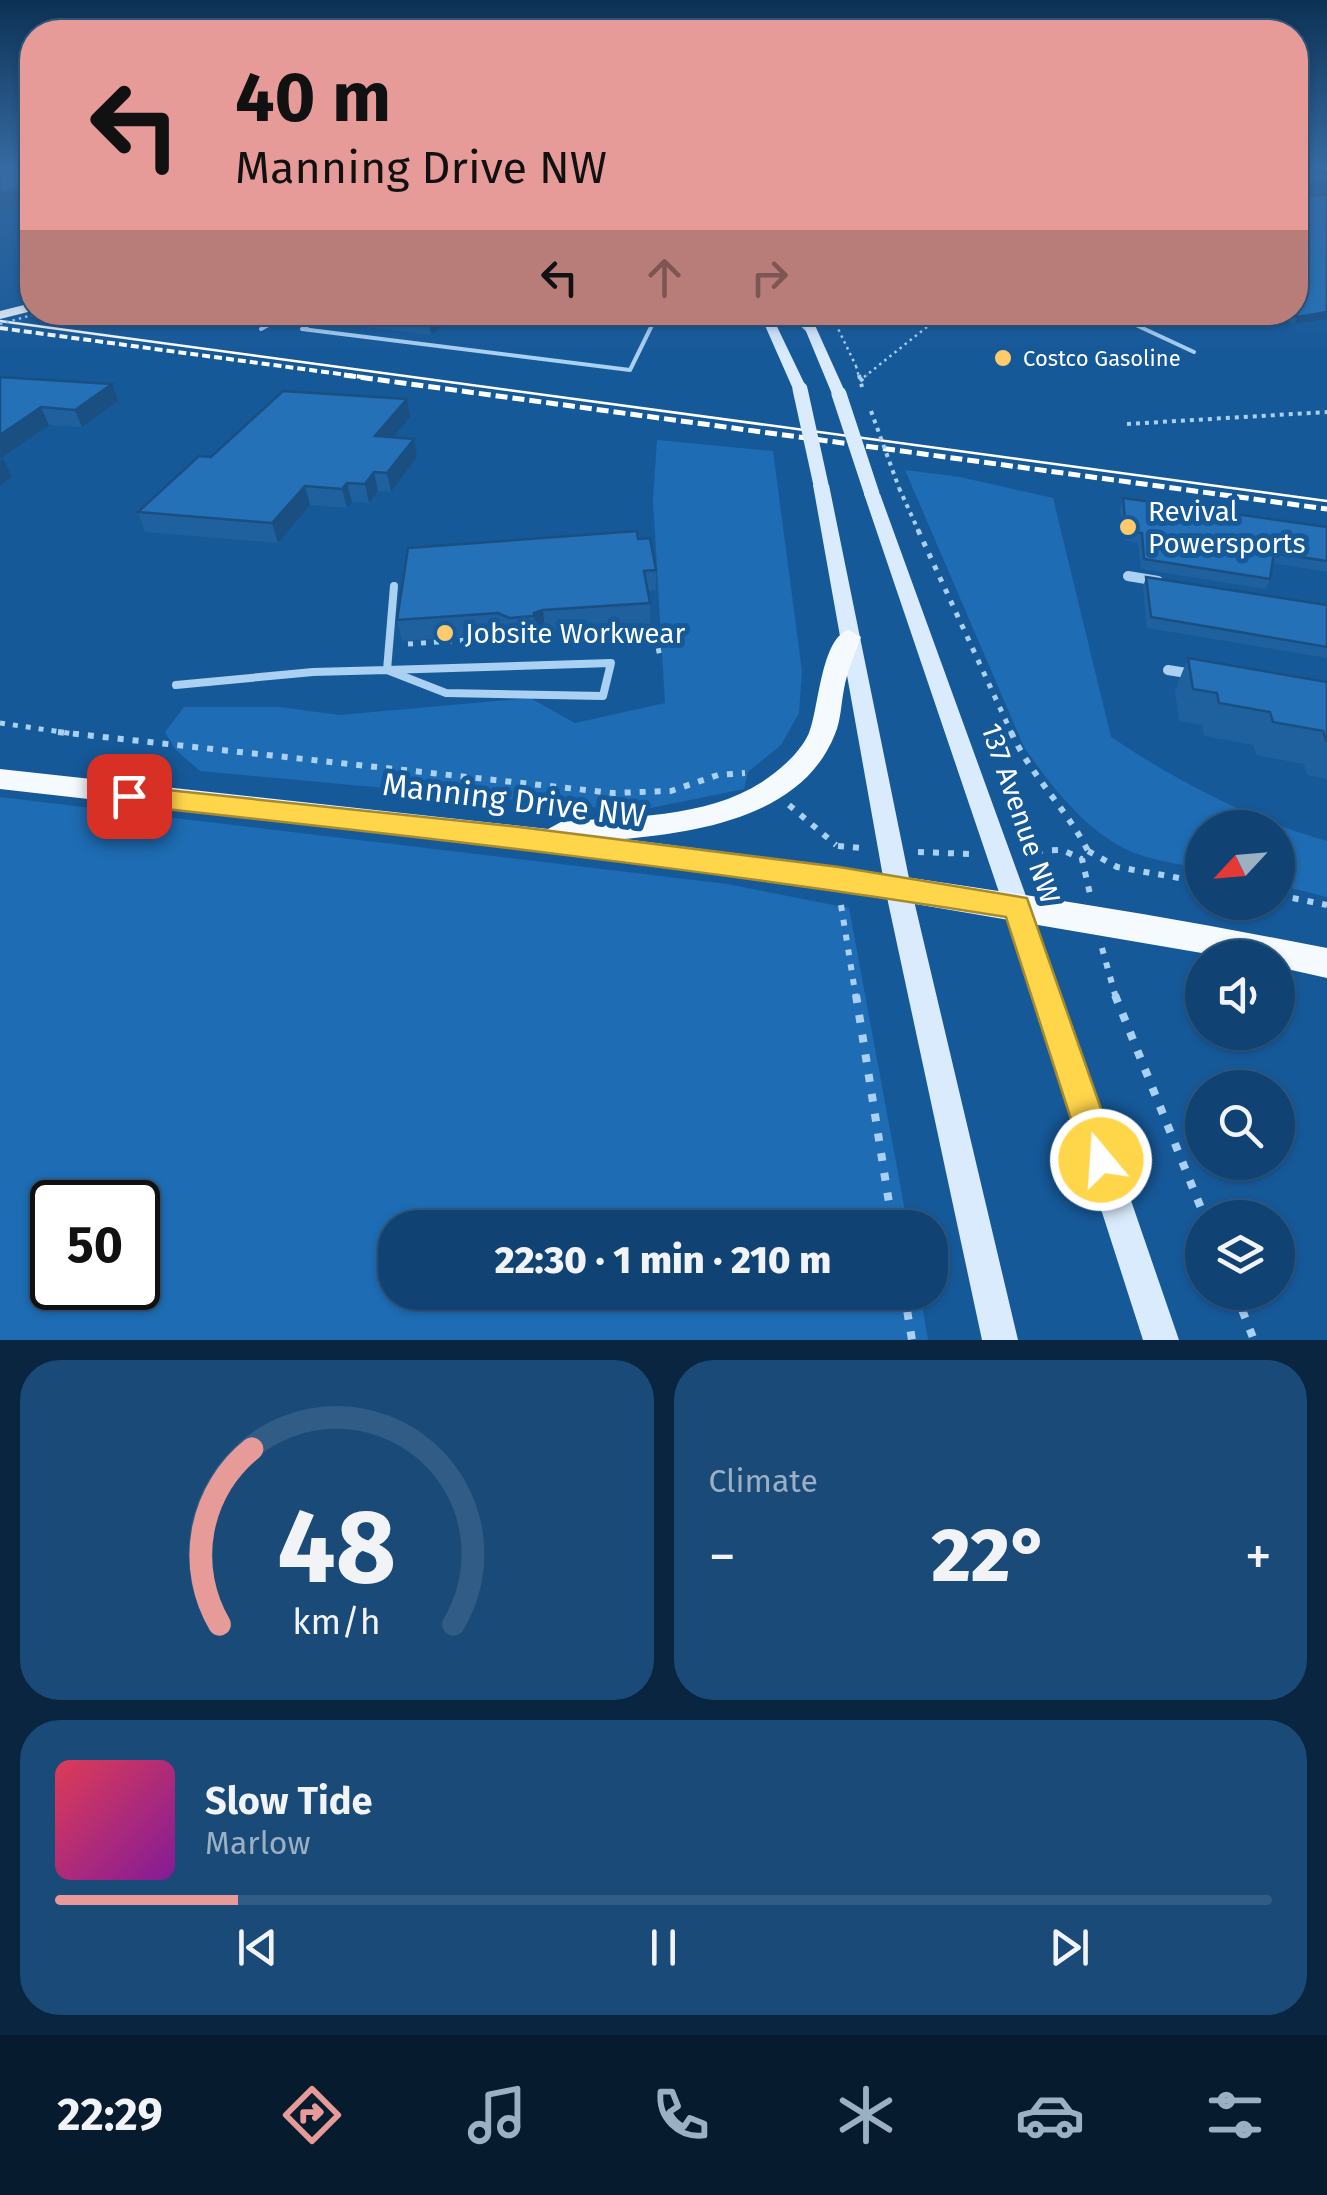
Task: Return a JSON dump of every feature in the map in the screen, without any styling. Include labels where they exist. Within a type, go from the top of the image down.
[{"type":"main road","points":[[770,325],[800,389],[898,888],[1000,1340]]},
{"type":"main road","name":"137 Avenue NW","points":[[809,325],[839,394],[1017,907],[1161,1340]]},
{"type":"main road","points":[[519,837],[686,819],[727,810],[772,790],[807,761],[821,737],[831,689],[849,637]]},
{"type":"main road","name":"Manning Drive NW","points":[[0,779],[519,837],[898,888],[1176,932],[1327,963]]},
{"type":"street","points":[[1128,576],[1164,582]]},
{"type":"street","points":[[1168,670],[1204,676]]},
{"type":"lane","points":[[261,329],[268,325]]},
{"type":"lane","points":[[309,325],[302,329],[630,370],[652,325]]},
{"type":"lane","points":[[802,325],[815,337]]},
{"type":"lane","points":[[1136,325],[1194,352]]},
{"type":"lane","points":[[387,670],[394,586]]},
{"type":"lane","points":[[176,685],[220,683],[256,675],[406,669],[611,663],[602,696],[446,693],[387,670]]},
{"type":"path","points":[[836,325],[856,366],[899,488],[1025,762],[1072,820],[1088,851],[1117,867],[1185,879]]},
{"type":"path","points":[[860,380],[927,325]]},
{"type":"path","points":[[1127,424],[1327,412]]},
{"type":"path","points":[[405,644],[654,627],[660,656]]},
{"type":"path","points":[[0,722],[100,738],[613,793],[671,792],[718,775],[744,772]]},
{"type":"path","points":[[783,800],[836,846],[861,848]]},
{"type":"path","points":[[836,846],[838,859]]},
{"type":"path","points":[[1082,859],[1088,851]]},
{"type":"path","points":[[1295,898],[1327,905]]},
{"type":"path","points":[[842,912],[890,1210]]},
{"type":"path","points":[[1106,966],[1198,1200]]},
{"type":"path","points":[[907,1310],[912,1340]]},
{"type":"path","points":[[1243,1310],[1254,1340]]},
{"type":"shaded area","points":[[657,440],[773,451],[802,671],[799,713],[781,745],[748,772],[744,789],[636,811],[200,771],[176,750],[165,732],[184,707],[280,707],[339,715],[530,698],[575,723],[665,703],[653,500]]},
{"type":"shaded area","points":[[905,470],[960,477],[1053,498],[1111,737],[1162,769],[1242,810],[1185,810],[1185,866],[1158,860],[1115,843],[1085,821],[1024,747]]},
{"type":"shaded area","points":[[0,797],[727,884],[849,908],[905,1210],[378,1210],[378,1310],[923,1310],[928,1340],[0,1340]]},
{"type":"shaded area","points":[[1295,831],[1327,841],[1327,897],[1295,889]]},
{"type":"building","points":[[1308,229],[1327,229],[1327,312],[1308,315]]},
{"type":"building","points":[[0,377],[112,384],[75,410],[41,407],[0,435]]},
{"type":"building","points":[[283,391],[407,399],[375,436],[414,439],[387,473],[374,472],[365,484],[347,483],[342,489],[305,486],[272,523],[138,512],[199,456],[211,457]]},
{"type":"building","points":[[1123,498],[1327,527],[1327,561],[1274,553],[1270,579],[1144,559],[1142,533],[1126,531]]},
{"type":"building","points":[[637,531],[638,539],[650,538],[656,570],[644,571],[650,603],[543,610],[534,616],[509,618],[498,613],[397,620],[408,548]]},
{"type":"building","points":[[1146,577],[1327,605],[1327,647],[1151,617]]},
{"type":"building","points":[[1188,658],[1327,682],[1327,742],[1323,731],[1273,722],[1270,712],[1219,703],[1217,693],[1193,689]]},
{"type":"tram line","points":[[0,321],[20,324]]},
{"type":"tram line","points":[[29,325],[1327,501]]},
{"type":"railway","points":[[0,328],[362,377]]},
{"type":"railway","points":[[344,375],[1327,509]]},
{"type":"place","name":"Costco Gasoline","points":[[1003,358]]},
{"type":"place","name":"Revival Powersports","points":[[1128,527]]},
{"type":"place","name":"Jobsite Workwear","points":[[445,633]]},
{"type":"route","points":[[129,796],[519,837],[1017,907],[1101,1160]]}]
